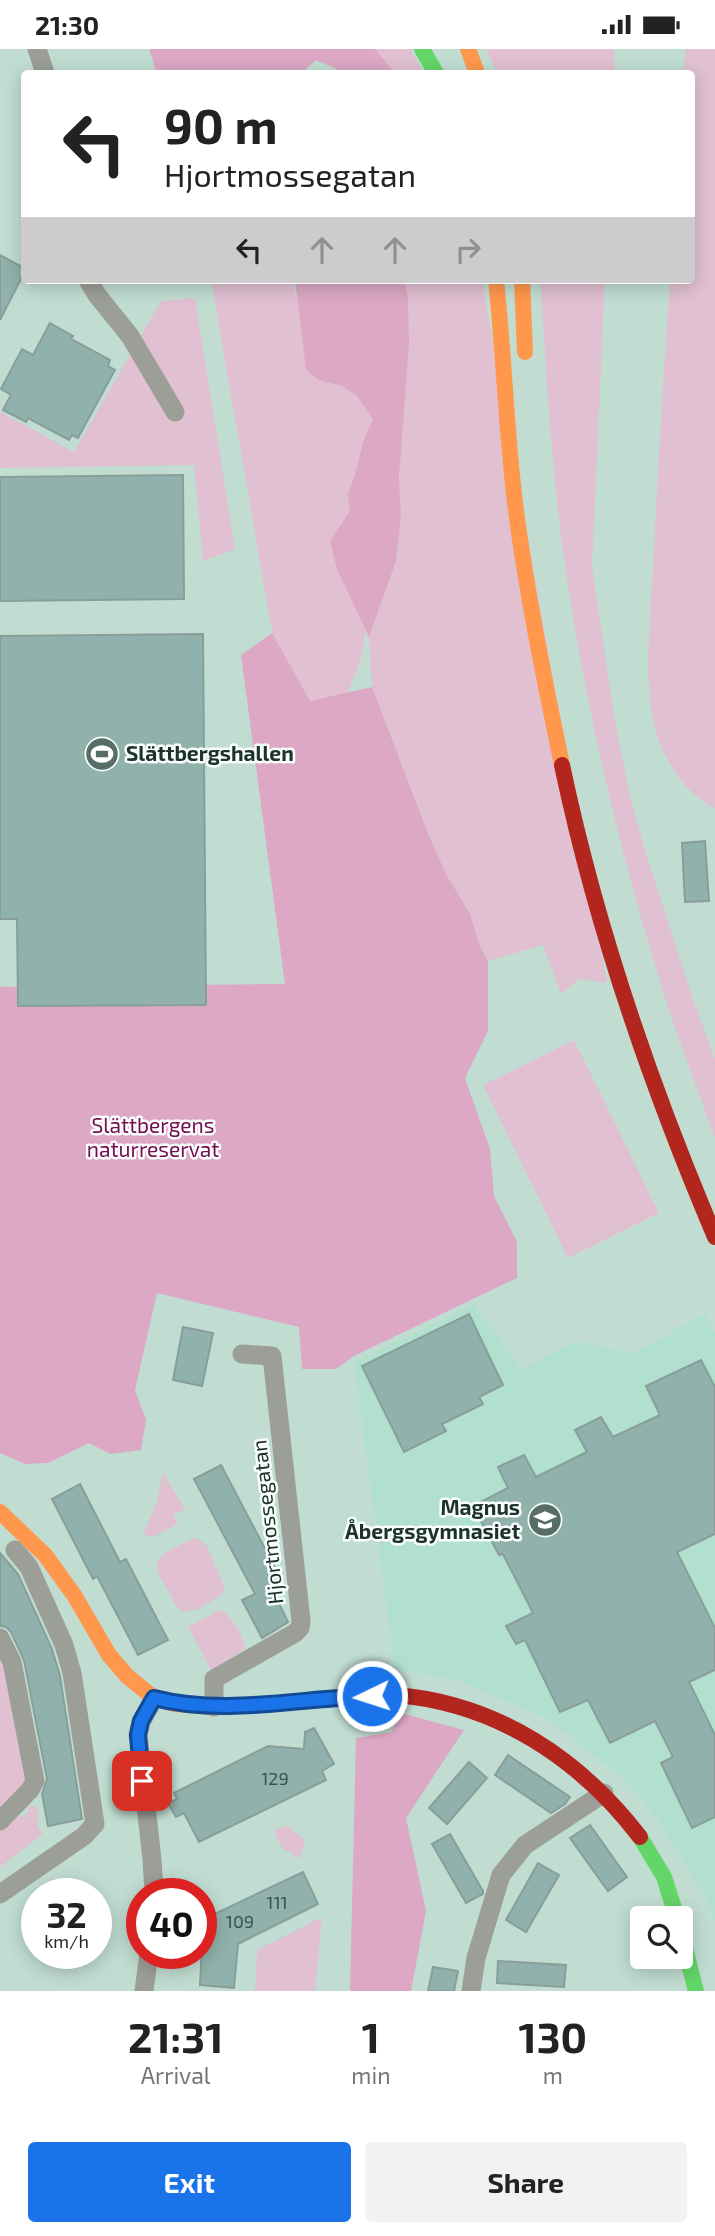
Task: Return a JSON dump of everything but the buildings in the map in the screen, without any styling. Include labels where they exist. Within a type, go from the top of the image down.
[{"type":"main road","points":[[422,49],[434,70]]},
{"type":"main road","points":[[468,49],[476,70]]},
{"type":"main road","points":[[496,284],[513,485],[543,675],[563,774],[591,884],[636,1033],[679,1150],[715,1237]]},
{"type":"main road","points":[[522,284],[526,367]]},
{"type":"main road","points":[[0,1512],[45,1555],[74,1595],[109,1655],[127,1676],[154,1698],[175,1704],[214,1707],[395,1695],[424,1699],[486,1716],[542,1742],[578,1768],[604,1793],[644,1841],[664,1878],[673,1906]]},
{"type":"main road","points":[[690,1969],[696,1991]]},
{"type":"street","points":[[37,49],[44,70]]},
{"type":"street","points":[[91,284],[130,336],[175,412]]},
{"type":"street","name":"Hjortmossegatan","points":[[214,1707],[215,1679],[295,1633],[300,1628],[301,1621],[272,1356],[242,1354]]},
{"type":"street","points":[[0,1894],[84,1836],[95,1824],[72,1673],[64,1645],[29,1567],[15,1550]]},
{"type":"street","points":[[0,1638],[12,1662],[35,1781],[30,1790],[0,1821]]},
{"type":"street","points":[[153,1878],[138,1735],[141,1721],[154,1698]]},
{"type":"street","points":[[471,1991],[480,1945],[501,1875],[525,1845],[604,1793]]},
{"type":"street","points":[[144,1991],[147,1969]]},
{"type":"shaded area","points":[[375,49],[410,49],[421,70],[392,70]]},
{"type":"shaded area","points":[[486,49],[614,49],[615,70],[496,70]]},
{"type":"shaded area","points":[[685,49],[715,49],[715,808],[688,789],[663,751],[653,722],[649,678],[649,631],[670,284],[695,284],[695,70],[684,70]]},
{"type":"shaded area","points":[[212,284],[293,284],[295,295],[318,315],[347,333],[385,447],[378,558],[361,659],[337,721],[296,769]]},
{"type":"shaded area","points":[[405,284],[483,284],[607,983],[579,979],[561,994],[543,945],[488,961],[479,944],[470,914],[446,874],[427,831],[372,687],[369,637],[396,561],[401,516],[399,478],[409,345],[408,296]]},
{"type":"shaded area","points":[[540,284],[605,284],[592,567],[615,721],[630,796],[646,854],[715,1059],[715,1138],[675,1029],[653,958],[595,735],[560,530]]},
{"type":"shaded area","points":[[195,298],[235,549],[203,561],[194,465],[0,468],[0,412],[74,452],[161,301]]},
{"type":"shaded area","points":[[574,1040],[659,1213],[568,1258],[483,1085]]},
{"type":"shaded area","name":"Magnus Åbergsgymnasiet","points":[[474,1305],[522,1370],[575,1341],[632,1353],[706,1314],[715,1333],[715,1923],[704,1895],[660,1822],[623,1778],[545,1717],[456,1680],[395,1669],[354,1362]]},
{"type":"shaded area","points":[[163,1472],[185,1509],[173,1515],[178,1524],[153,1537],[143,1534],[157,1502]]},
{"type":"shaded area","points":[[197,1538],[207,1546],[224,1587],[223,1593],[199,1608],[183,1611],[178,1608],[159,1575],[157,1564],[164,1554]]},
{"type":"shaded area","points":[[220,1610],[229,1616],[245,1649],[211,1670],[188,1627]]},
{"type":"shaded area","points":[[0,1656],[4,1664],[29,1783],[0,1810]]},
{"type":"shaded area","points":[[32,1805],[38,1810],[38,1827],[43,1834],[0,1867],[0,1829],[14,1816],[21,1817],[29,1812],[27,1807]]},
{"type":"shaded area","points":[[287,1826],[304,1839],[299,1859],[282,1849],[274,1830]]},
{"type":"shaded area","points":[[322,1917],[315,1991],[255,1991],[257,1950]]},
{"type":"green space","points":[[149,49],[375,49],[392,70],[336,70],[316,60],[305,70],[156,70]]},
{"type":"green space","points":[[295,284],[405,284],[408,296],[409,345],[399,478],[401,516],[396,561],[369,637],[337,569],[330,541],[350,511],[348,494],[363,442],[373,419],[357,396],[342,386],[318,380],[306,369]]},
{"type":"green space","name":"Slättbergens naturreservat","points":[[272,633],[310,701],[372,687],[427,831],[446,874],[470,914],[479,944],[488,961],[488,1031],[465,1078],[490,1149],[494,1196],[517,1242],[517,1278],[354,1356],[336,1369],[302,1369],[299,1327],[157,1293],[135,1390],[146,1420],[141,1450],[111,1454],[89,1443],[48,1463],[25,1464],[0,1453],[0,984],[1,987],[285,984],[241,655]]},
{"type":"green space","points":[[397,1712],[464,1730],[406,1818],[426,1911],[411,1991],[350,1991],[356,1738],[392,1732]]},
{"type":"traffic: fast","points":[[422,49],[434,70]]},
{"type":"traffic: fast","points":[[640,1837],[664,1877],[673,1906]]},
{"type":"traffic: fast","points":[[690,1969],[696,1991]]},
{"type":"traffic: slow","points":[[468,49],[476,70]]},
{"type":"traffic: slow","points":[[496,284],[519,536],[562,765]]},
{"type":"traffic: slow","points":[[522,284],[525,352]]},
{"type":"traffic: slow","points":[[0,1512],[45,1555],[74,1595],[109,1655],[127,1676],[154,1698],[175,1704],[214,1707],[278,1703]]},
{"type":"traffic: jam","points":[[562,765],[591,886],[627,1004],[668,1121],[715,1237]]},
{"type":"traffic: jam","points":[[278,1703],[392,1695],[434,1700],[469,1710],[534,1740],[563,1760],[591,1783],[640,1837]]},
{"type":"place","name":"Slättbergshallen","points":[[102,754]]},
{"type":"place","name":"Magnus Åbergsgymnasiet","points":[[545,1520]]},
{"type":"route","points":[[142,1781],[138,1735],[141,1721],[154,1698],[175,1704],[214,1707],[372,1696]]}]
